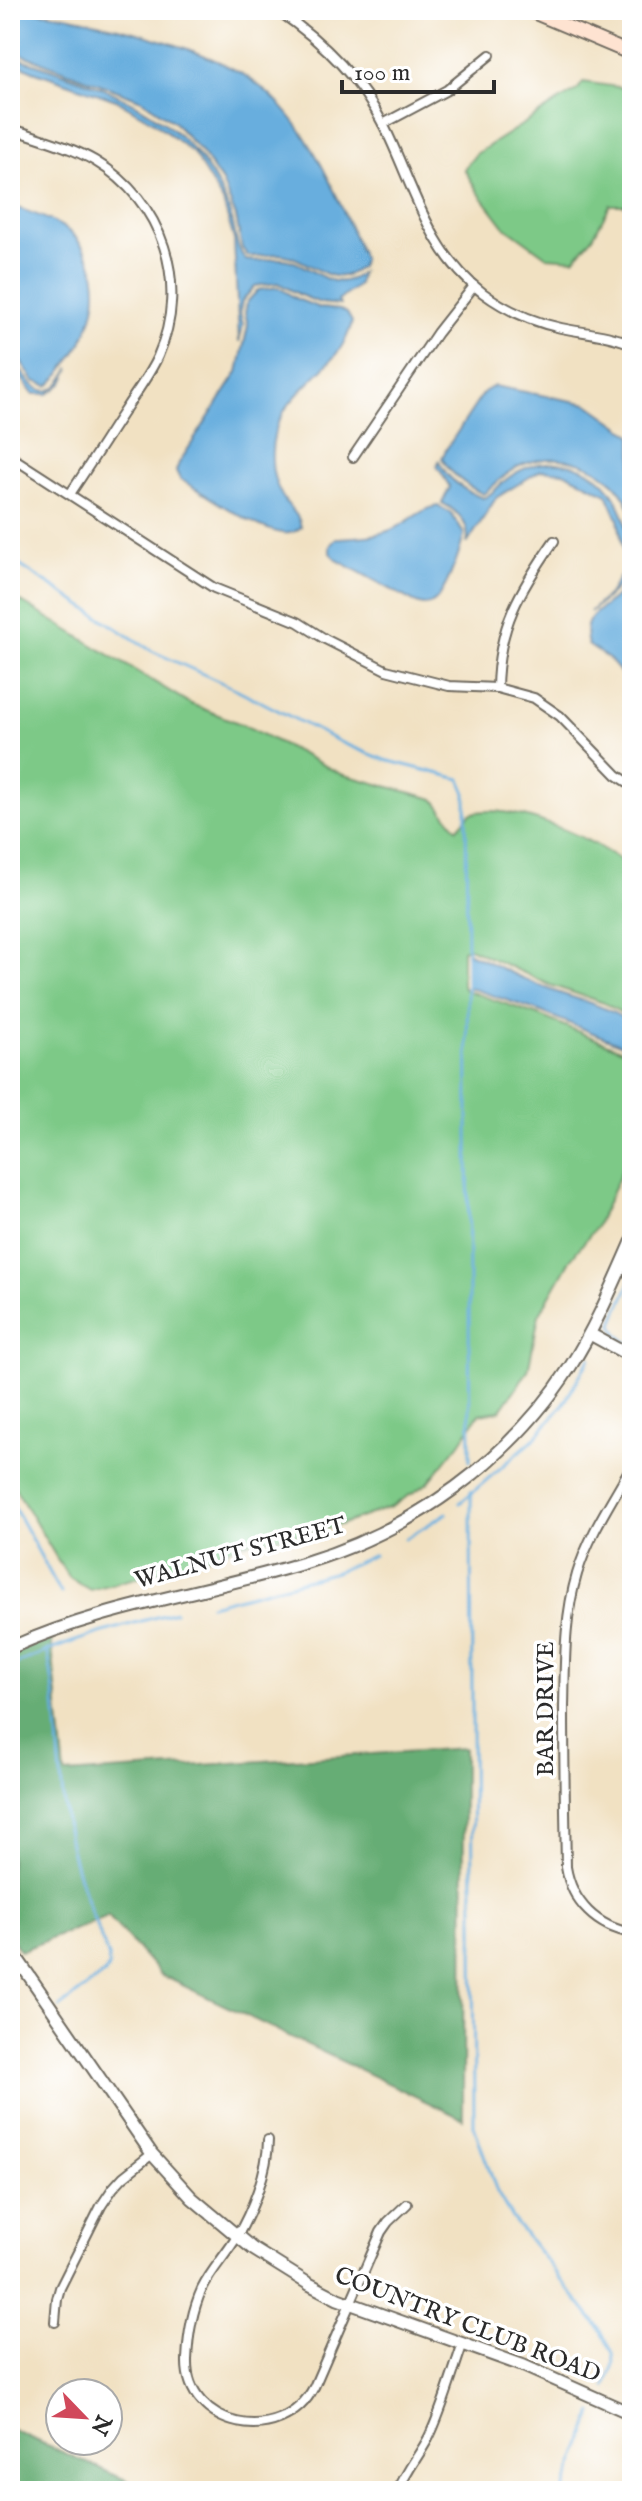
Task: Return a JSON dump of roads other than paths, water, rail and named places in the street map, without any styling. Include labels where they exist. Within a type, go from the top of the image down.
[{"type":"main road","points":[[528,10],[632,54]]},
{"type":"street","points":[[277,10],[314,37],[347,71],[383,124],[426,222],[447,255],[474,286],[504,306],[534,320],[632,343]]},
{"type":"street","points":[[383,124],[447,90],[490,55]]},
{"type":"street","points":[[10,128],[87,157],[123,181],[138,197],[156,225],[171,270],[169,322],[156,360],[70,494]]},
{"type":"street","points":[[353,457],[437,333],[474,286]]},
{"type":"street","points":[[10,456],[214,588],[285,616],[386,670],[449,686],[497,688],[543,702],[617,775],[632,785]]},
{"type":"street","points":[[497,688],[498,663],[517,597],[554,541]]},
{"type":"street","name":"WALNUT STREET","points":[[10,1648],[131,1605],[335,1553],[389,1529],[448,1493],[500,1450],[555,1389],[590,1334],[632,1242]]},
{"type":"street","points":[[590,1334],[632,1357]]},
{"type":"street","name":"BAR DRIVE","points":[[632,1465],[596,1525],[570,1598],[565,1648],[564,1736],[566,1867],[570,1885],[591,1915],[606,1925],[632,1933]]},
{"type":"street","name":"COUNTRY CLUB ROAD","points":[[10,1948],[152,2154],[192,2198],[237,2237],[280,2268],[349,2303],[524,2366],[632,2414]]},
{"type":"street","points":[[268,2140],[262,2178],[237,2237],[202,2288],[188,2341],[187,2365],[191,2383],[201,2399],[222,2417],[240,2423],[265,2424],[288,2416],[300,2406],[314,2387],[381,2232],[407,2204]]},
{"type":"street","points":[[55,2322],[60,2288],[101,2206],[123,2177],[152,2154]]},
{"type":"street","points":[[398,2491],[435,2423],[463,2343]]},
{"type":"water","points":[[10,10],[55,14],[130,31],[203,55],[244,75],[286,111],[317,157],[363,258],[360,267],[341,277],[323,273],[285,255],[248,256],[242,248],[236,217],[222,182],[174,122],[142,100],[10,50]]},
{"type":"water","points":[[10,55],[128,100],[179,135],[200,158],[218,186],[229,211],[238,246],[246,260],[284,259],[340,282],[361,273],[358,285],[338,301],[340,305],[320,303],[278,283],[255,286],[242,301],[240,312],[243,325],[239,342],[234,240],[223,202],[193,153],[154,122],[116,100],[33,71],[10,60]]},
{"type":"water","points":[[10,205],[45,218],[69,232],[87,253],[93,269],[95,301],[86,333],[68,363],[48,386],[34,381],[10,345]]},
{"type":"water","points":[[278,287],[320,308],[347,313],[352,322],[333,358],[281,417],[274,437],[272,461],[275,479],[301,527],[290,533],[280,533],[251,522],[180,479],[176,471],[238,372],[248,325],[245,313],[247,302],[258,290]]},
{"type":"water","points":[[10,353],[30,382],[43,390],[51,390],[58,385],[70,368],[63,383],[48,394],[33,394],[10,362]]},
{"type":"water","points":[[494,386],[588,404],[632,435],[632,514],[625,498],[603,474],[573,461],[540,460],[524,464],[507,473],[483,494],[454,474],[442,458],[484,392]]},
{"type":"water","points":[[439,461],[457,484],[483,498],[511,476],[534,465],[569,464],[589,471],[604,483],[616,499],[624,518],[628,539],[626,566],[618,519],[607,494],[564,472],[541,470],[496,498],[467,544],[467,531],[462,519],[442,503],[450,487],[437,466]]},
{"type":"water","points":[[438,506],[451,513],[464,534],[447,582],[437,599],[429,604],[414,602],[337,560],[330,553],[330,546],[336,538],[386,532]]},
{"type":"water","points":[[625,568],[619,586],[590,612],[609,594]]},
{"type":"water","points":[[632,568],[632,686],[610,660],[588,645],[586,633],[592,617],[628,582]]},
{"type":"water","points":[[467,952],[536,984],[601,1007],[622,1018],[632,1025],[632,1049],[539,1011],[467,987]]},
{"type":"waterway","points":[[10,559],[152,651],[236,689],[342,743],[385,760],[460,779],[466,793],[470,1461]]},
{"type":"waterway","points":[[632,1278],[613,1323],[620,1336],[632,1344]]},
{"type":"waterway","points":[[460,1503],[534,1439],[563,1405],[590,1358]]},
{"type":"waterway","points":[[471,1491],[474,2126],[497,2192],[512,2218],[602,2331],[613,2353],[614,2364],[606,2387]]},
{"type":"waterway","points":[[10,1500],[61,1593]]},
{"type":"waterway","points":[[405,1539],[447,1513]]},
{"type":"waterway","points":[[210,1605],[336,1572],[374,1555]]},
{"type":"waterway","points":[[10,1667],[112,1629],[175,1612]]},
{"type":"waterway","points":[[47,1650],[68,1834],[75,1865],[109,1967],[60,2007]]},
{"type":"waterway","points":[[564,2491],[593,2413]]}]
